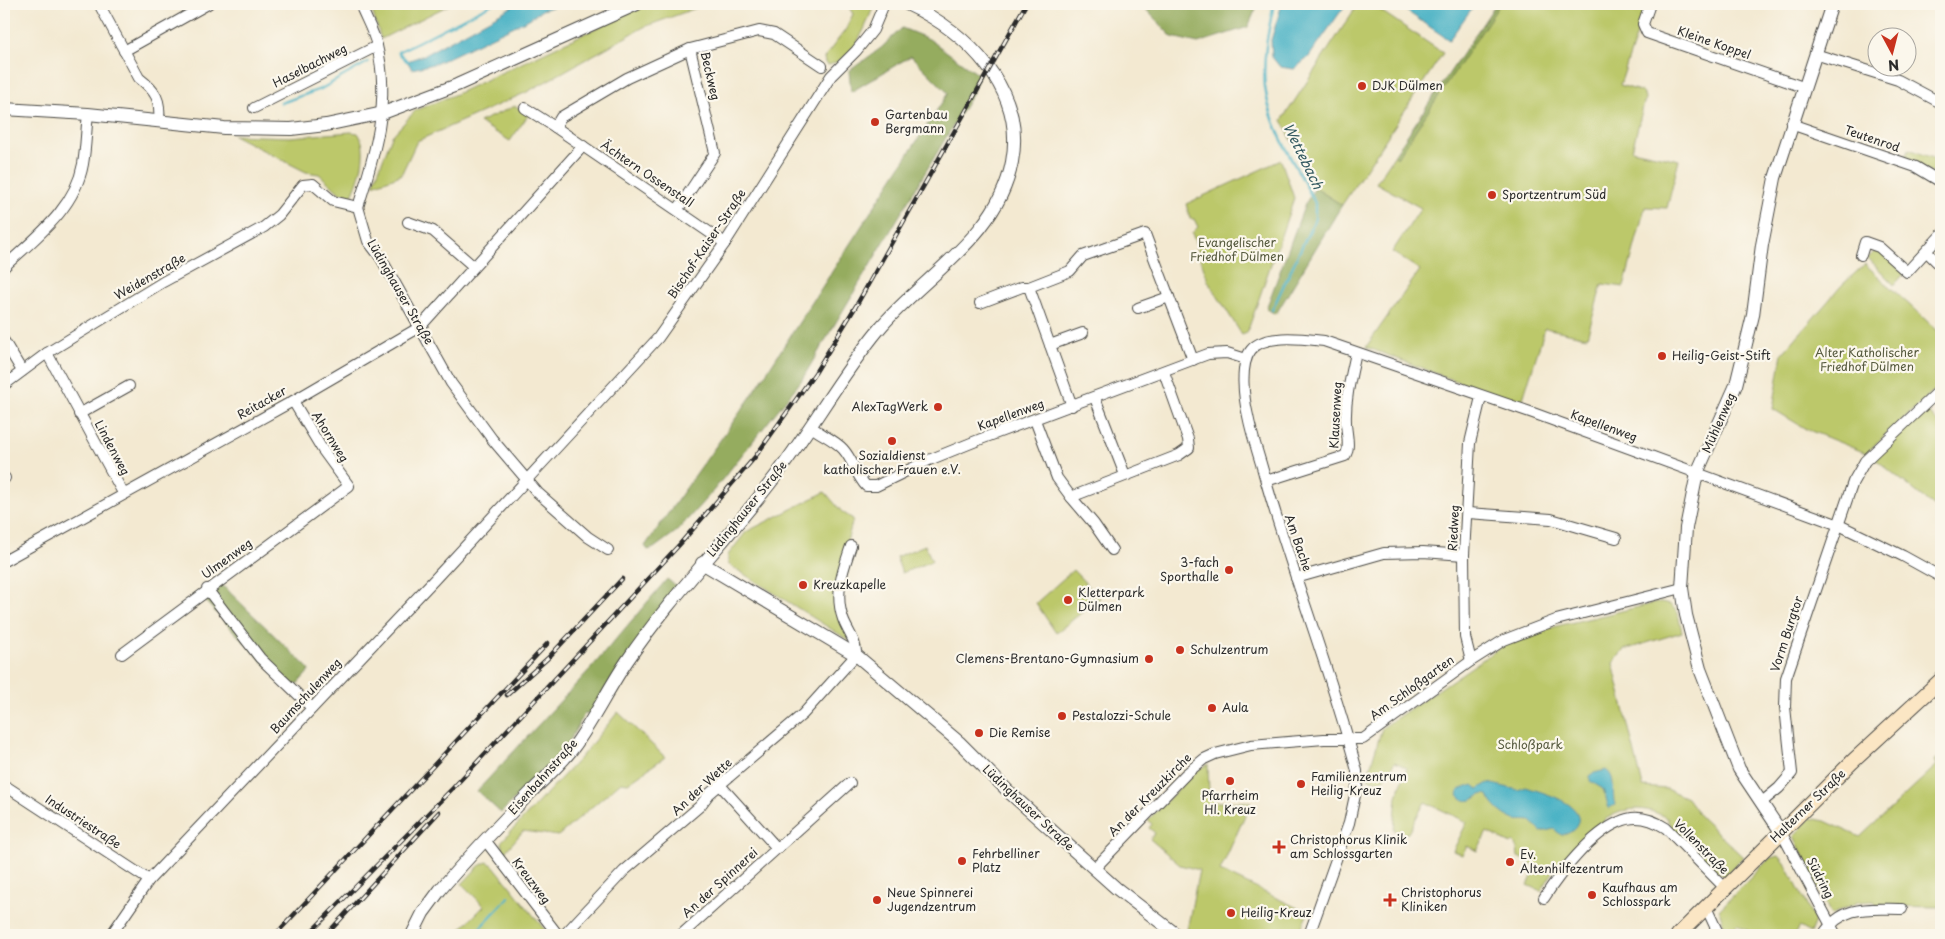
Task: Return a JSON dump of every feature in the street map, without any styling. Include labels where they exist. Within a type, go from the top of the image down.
[{"type":"main road","name":"Halterner Straße","points":[[1678,935],[1781,832],[1941,680]]},
{"type":"street","points":[[99,4],[139,78],[149,86],[160,102],[160,121]]},
{"type":"street","points":[[124,51],[208,4]]},
{"type":"street","points":[[358,207],[378,142],[383,113],[377,46],[360,4]]},
{"type":"street","points":[[4,109],[88,114],[224,128],[291,129],[326,125],[383,113],[457,85],[637,4]]},
{"type":"street","name":"Bischof-Kaiser-Straße","points":[[526,481],[658,338],[725,243],[831,76],[856,51],[872,30],[884,4]]},
{"type":"street","name":"Lüdinghauser Straße","points":[[907,4],[936,17],[965,41],[986,62],[1005,96],[1014,139],[1013,159],[998,202],[984,223],[959,252],[880,328],[845,374],[774,479],[702,563],[856,655],[959,742],[1011,794],[1094,869],[1138,907],[1176,935]]},
{"type":"street","name":"Kleine Koppel","points":[[1650,4],[1643,24],[1647,33],[1804,87]]},
{"type":"street","name":"Mühlenweg","points":[[1781,832],[1739,769],[1700,669],[1686,615],[1682,588],[1686,528],[1697,472],[1736,385],[1753,315],[1762,244],[1774,178],[1832,4]]},
{"type":"street","name":"Beckweg","points":[[678,209],[715,153],[690,49],[764,31],[774,34],[822,66]]},
{"type":"street","name":"Haselbachweg","points":[[254,108],[377,46]]},
{"type":"street","points":[[555,127],[561,117],[592,97],[690,49]]},
{"type":"street","points":[[1815,54],[1898,80],[1941,102]]},
{"type":"street","name":"Ächtern Ossenstall","points":[[525,108],[678,209],[725,243]]},
{"type":"street","points":[[4,267],[48,225],[70,197],[82,165],[88,114]]},
{"type":"street","name":"Teutenrod","points":[[1791,124],[1916,167],[1941,182]]},
{"type":"street","name":"Reitacker","points":[[4,561],[293,401],[420,326],[583,146]]},
{"type":"street","name":"Weidenstraße","points":[[4,385],[47,353],[163,282],[264,227],[279,215],[304,185],[313,184],[333,201],[358,207]]},
{"type":"street","name":"Lüdinghauser Straße","points":[[358,207],[368,240],[381,258],[451,383],[526,481],[588,536],[608,550]]},
{"type":"street","points":[[408,222],[433,231],[473,266]]},
{"type":"street","points":[[980,303],[1070,271],[1083,256],[1145,234],[1193,360]]},
{"type":"street","points":[[1861,254],[1866,242],[1879,247],[1908,272],[1941,235]]},
{"type":"street","points":[[1927,252],[1941,266]]},
{"type":"street","points":[[1029,287],[1072,406]]},
{"type":"street","points":[[1138,308],[1169,296]]},
{"type":"street","points":[[1050,345],[1083,333]]},
{"type":"street","name":"Kapellenweg","points":[[810,426],[842,448],[852,461],[858,478],[866,486],[876,486],[929,460],[1208,354],[1248,355],[1263,342],[1296,338],[1324,341],[1697,472],[1839,525],[1903,556],[1941,578]]},
{"type":"street","points":[[4,341],[22,371]]},
{"type":"street","name":"Lindenweg","points":[[47,353],[123,494]]},
{"type":"street","name":"Klausenweg","points":[[1266,481],[1345,456],[1348,451],[1346,421],[1348,387],[1356,353]]},
{"type":"street","name":"Am Bache","points":[[1248,355],[1244,383],[1248,416],[1274,514],[1348,740]]},
{"type":"street","points":[[1071,497],[1179,455],[1189,448],[1188,439],[1164,372]]},
{"type":"street","name":"Lindenweg","points":[[79,414],[129,386]]},
{"type":"street","points":[[1839,525],[1853,482],[1865,461],[1941,389]]},
{"type":"street","name":"Riedweg","points":[[1471,661],[1465,637],[1464,555],[1468,513],[1470,443],[1481,397]]},
{"type":"street","points":[[1095,398],[1125,475]]},
{"type":"street","name":"Ahornweg","points":[[293,401],[322,449],[349,486]]},
{"type":"street","points":[[1035,420],[1057,478],[1112,550]]},
{"type":"street","name":"Baumschulenweg","points":[[112,935],[149,880],[526,481]]},
{"type":"street","name":"Ulmenweg","points":[[122,654],[207,589],[349,486]]},
{"type":"street","points":[[1468,513],[1551,518],[1616,538]]},
{"type":"street","name":"Vorm Burgtor","points":[[1762,802],[1779,788],[1792,773],[1784,708],[1786,678],[1839,525]]},
{"type":"street","points":[[851,546],[839,585],[838,600],[843,619],[856,648],[856,655]]},
{"type":"street","points":[[1296,578],[1384,553],[1423,552],[1464,555]]},
{"type":"street","name":"Eisenbahnstraße","points":[[412,935],[423,913],[440,890],[573,748],[627,661],[664,610],[702,563]]},
{"type":"street","name":"Am Schloßgarten","points":[[1348,740],[1363,738],[1471,661],[1504,640],[1556,620],[1682,588]]},
{"type":"street","points":[[207,589],[260,658],[312,708]]},
{"type":"street","name":"An der Wette","points":[[564,935],[624,871],[700,806],[720,784],[803,714],[856,655]]},
{"type":"street","name":"An der Kreuzkirche","points":[[1094,869],[1190,770],[1215,754],[1251,745],[1324,739],[1348,740]]},
{"type":"street","points":[[1309,935],[1349,823],[1353,804],[1356,771],[1348,740]]},
{"type":"street","name":"An der Spinnerei","points":[[681,935],[850,783]]},
{"type":"street","name":"Industriestraße","points":[[4,784],[149,880]]},
{"type":"street","name":"An der Spinnerei","points":[[720,784],[777,848]]},
{"type":"street","name":"Vollenstraße","points":[[1544,898],[1559,876],[1606,829],[1620,821],[1633,818],[1656,822],[1666,828],[1725,888]]},
{"type":"street","name":"Südring","points":[[1781,832],[1836,935]]},
{"type":"street","name":"Kreuzweg","points":[[485,840],[558,935]]},
{"type":"street","points":[[1706,907],[1719,935]]},
{"type":"street","points":[[1823,935],[1830,924],[1844,913],[1902,909]]},
{"type":"green space","points":[[370,4],[451,4],[381,39]]},
{"type":"green space","points":[[647,4],[707,4],[644,27],[527,92],[417,141],[401,175],[373,185],[392,136],[416,110],[456,94]]},
{"type":"green space","points":[[838,4],[871,4],[873,7],[862,33],[852,49],[838,61],[829,65],[825,63],[824,58],[846,29],[853,14],[848,6]]},
{"type":"green space","points":[[1141,4],[1258,4],[1248,27],[1198,43],[1172,37]]},
{"type":"green space","name":"DJK Dülmen","points":[[1358,4],[1371,4],[1443,53],[1342,205],[1315,188],[1282,120]]},
{"type":"green space","name":"Sportzentrum Süd","points":[[1496,4],[1641,4],[1646,7],[1620,85],[1643,92],[1645,99],[1632,150],[1679,160],[1667,208],[1645,207],[1624,287],[1602,284],[1587,337],[1545,328],[1522,402],[1467,385],[1366,347],[1420,270],[1392,252],[1421,208],[1376,183]]},
{"type":"green space","points":[[1496,4],[1500,4],[1397,158],[1394,155]]},
{"type":"green space","points":[[902,28],[929,39],[979,75],[972,94],[801,381],[713,491],[677,531],[654,548],[648,550],[645,546],[750,398],[948,93],[911,56],[851,92],[849,71],[881,48]]},
{"type":"green space","points":[[515,106],[529,114],[510,141],[479,122]]},
{"type":"green space","points":[[358,133],[361,139],[363,147],[362,164],[352,195],[343,196],[319,174],[306,172],[233,135],[290,137]]},
{"type":"green space","points":[[1909,149],[1941,161],[1941,178],[1905,159]]},
{"type":"green space","name":"Evangelischer Friedhof Dülmen","points":[[1281,160],[1294,198],[1247,333],[1242,335],[1208,281],[1192,233],[1198,227],[1194,219],[1190,219],[1186,204]]},
{"type":"green space","points":[[1315,188],[1342,205],[1276,314],[1266,309],[1305,204]]},
{"type":"green space","points":[[1877,249],[1905,273],[1894,285],[1868,258]]},
{"type":"green space","name":"Alter Katholischer Friedhof Dülmen","points":[[1865,264],[1941,334],[1941,384],[1866,453],[1806,429],[1773,409],[1782,354],[1842,285]]},
{"type":"green space","points":[[1926,410],[1941,425],[1941,512],[1873,457]]},
{"type":"green space","points":[[825,492],[842,512],[853,519],[836,584],[850,641],[728,564],[728,555],[746,532]]},
{"type":"green space","points":[[925,545],[932,561],[902,573],[896,557]]},
{"type":"green space","name":"Kletterpark Dülmen","points":[[1073,570],[1100,598],[1056,633],[1036,603]]},
{"type":"green space","points":[[667,579],[680,589],[593,715],[585,713],[567,745],[501,813],[477,791],[593,666]]},
{"type":"green space","points":[[220,583],[310,670],[291,691],[201,597]]},
{"type":"green space","name":"Schloßpark","points":[[1660,602],[1674,608],[1682,632],[1624,650],[1613,663],[1643,787],[1667,789],[1687,798],[1700,816],[1743,857],[1724,876],[1709,864],[1668,822],[1668,819],[1652,811],[1627,810],[1619,812],[1603,821],[1604,824],[1555,869],[1541,891],[1528,885],[1537,866],[1518,857],[1517,848],[1513,842],[1511,844],[1487,832],[1477,851],[1467,846],[1462,855],[1453,851],[1467,822],[1425,802],[1408,833],[1402,834],[1394,830],[1397,796],[1407,768],[1395,762],[1381,782],[1367,778],[1382,728],[1504,645],[1557,626]]},
{"type":"green space","points":[[618,712],[665,757],[628,783],[621,782],[558,836],[523,831],[504,853],[501,842],[580,758]]},
{"type":"green space","points":[[1941,756],[1941,907],[1877,906],[1874,901],[1858,902],[1831,915],[1794,836],[1810,818],[1825,821],[1860,837],[1937,765],[1935,761]]},
{"type":"green space","points":[[1208,764],[1209,794],[1217,802],[1251,802],[1220,871],[1308,913],[1298,935],[1196,935],[1187,930],[1199,870],[1180,865],[1150,839],[1155,833],[1149,828],[1152,824],[1148,820],[1196,771]]},
{"type":"green space","points":[[1779,856],[1785,863],[1815,921],[1810,933],[1799,927],[1794,935],[1755,935],[1737,924],[1730,934],[1725,929],[1719,910],[1770,858]]},
{"type":"green space","points":[[487,862],[493,865],[549,935],[455,935],[484,906],[462,884],[479,866]]},
{"type":"water","points":[[517,4],[562,4],[542,10],[529,19],[437,63],[412,69],[407,61],[424,55]]},
{"type":"water","points":[[1282,4],[1346,4],[1308,58],[1294,69],[1280,67],[1272,57],[1271,40]]},
{"type":"water","points":[[1396,4],[1475,4],[1449,40]]},
{"type":"water","points":[[1606,770],[1613,781],[1615,805],[1609,808],[1603,789],[1590,781],[1590,776],[1594,773]]},
{"type":"water","points":[[1488,783],[1518,790],[1526,787],[1551,795],[1575,810],[1578,817],[1577,825],[1572,831],[1564,835],[1561,835],[1554,829],[1541,832],[1531,821],[1515,820],[1503,813],[1495,807],[1488,795],[1484,794],[1468,801],[1458,795],[1459,790],[1473,785],[1478,789]]},
{"type":"waterway","points":[[407,61],[398,52],[492,4]]},
{"type":"waterway","name":"Wettebach","points":[[1272,310],[1315,219],[1315,203],[1278,132],[1272,117],[1265,87],[1265,56],[1274,4]]},
{"type":"waterway","points":[[281,103],[321,89],[368,62]]},
{"type":"waterway","name":"Wettebach","points":[[473,935],[509,897]]},
{"type":"railway","points":[[308,935],[453,788],[680,544],[755,457],[815,373],[856,306],[1026,4]]},
{"type":"railway","points":[[507,695],[548,658],[622,579]]},
{"type":"railway","points":[[275,935],[548,643]]},
{"type":"railway","points":[[326,935],[439,812]]},
{"type":"place","name":"DJK Dülmen","points":[[1362,86]]},
{"type":"place","name":"Gartenbau Bergmann","points":[[875,122]]},
{"type":"place","name":"Sportzentrum Süd","points":[[1492,195]]},
{"type":"place","name":"Heilig-Geist-Stift","points":[[1662,356]]},
{"type":"place","name":"AlexTagWerk","points":[[938,407]]},
{"type":"place","name":"Sozialdienst katholischer Frauen e.V.","points":[[892,441]]},
{"type":"place","name":"3-fach Sporthalle","points":[[1229,570]]},
{"type":"place","name":"Kreuzkapelle","points":[[803,585]]},
{"type":"place","name":"Kletterpark Dülmen","points":[[1068,600]]},
{"type":"place","name":"Schulzentrum","points":[[1180,650]]},
{"type":"place","name":"Clemens-Brentano-Gymnasium","points":[[1149,659]]},
{"type":"place","name":"Aula","points":[[1212,708]]},
{"type":"place","name":"Pestalozzi-Schule","points":[[1062,716]]},
{"type":"place","name":"Die Remise","points":[[979,733]]},
{"type":"place","name":"Pfarrheim Hl. Kreuz","points":[[1230,781]]},
{"type":"place","name":"Familienzentrum Heilig-Kreuz","points":[[1301,784]]},
{"type":"place","name":"Christophorus Klinik am Schlossgarten","points":[[1279,847]]},
{"type":"place","name":"Fehrbelliner Platz","points":[[962,861]]},
{"type":"place","name":"Ev. Altenhilfezentrum","points":[[1510,862]]},
{"type":"place","name":"Kaufhaus am Schlosspark","points":[[1592,895]]},
{"type":"place","name":"Neue Spinnerei Jugendzentrum","points":[[877,900]]},
{"type":"place","name":"Christophorus Kliniken","points":[[1390,900]]},
{"type":"place","name":"Heilig-Kreuz","points":[[1231,913]]}]
